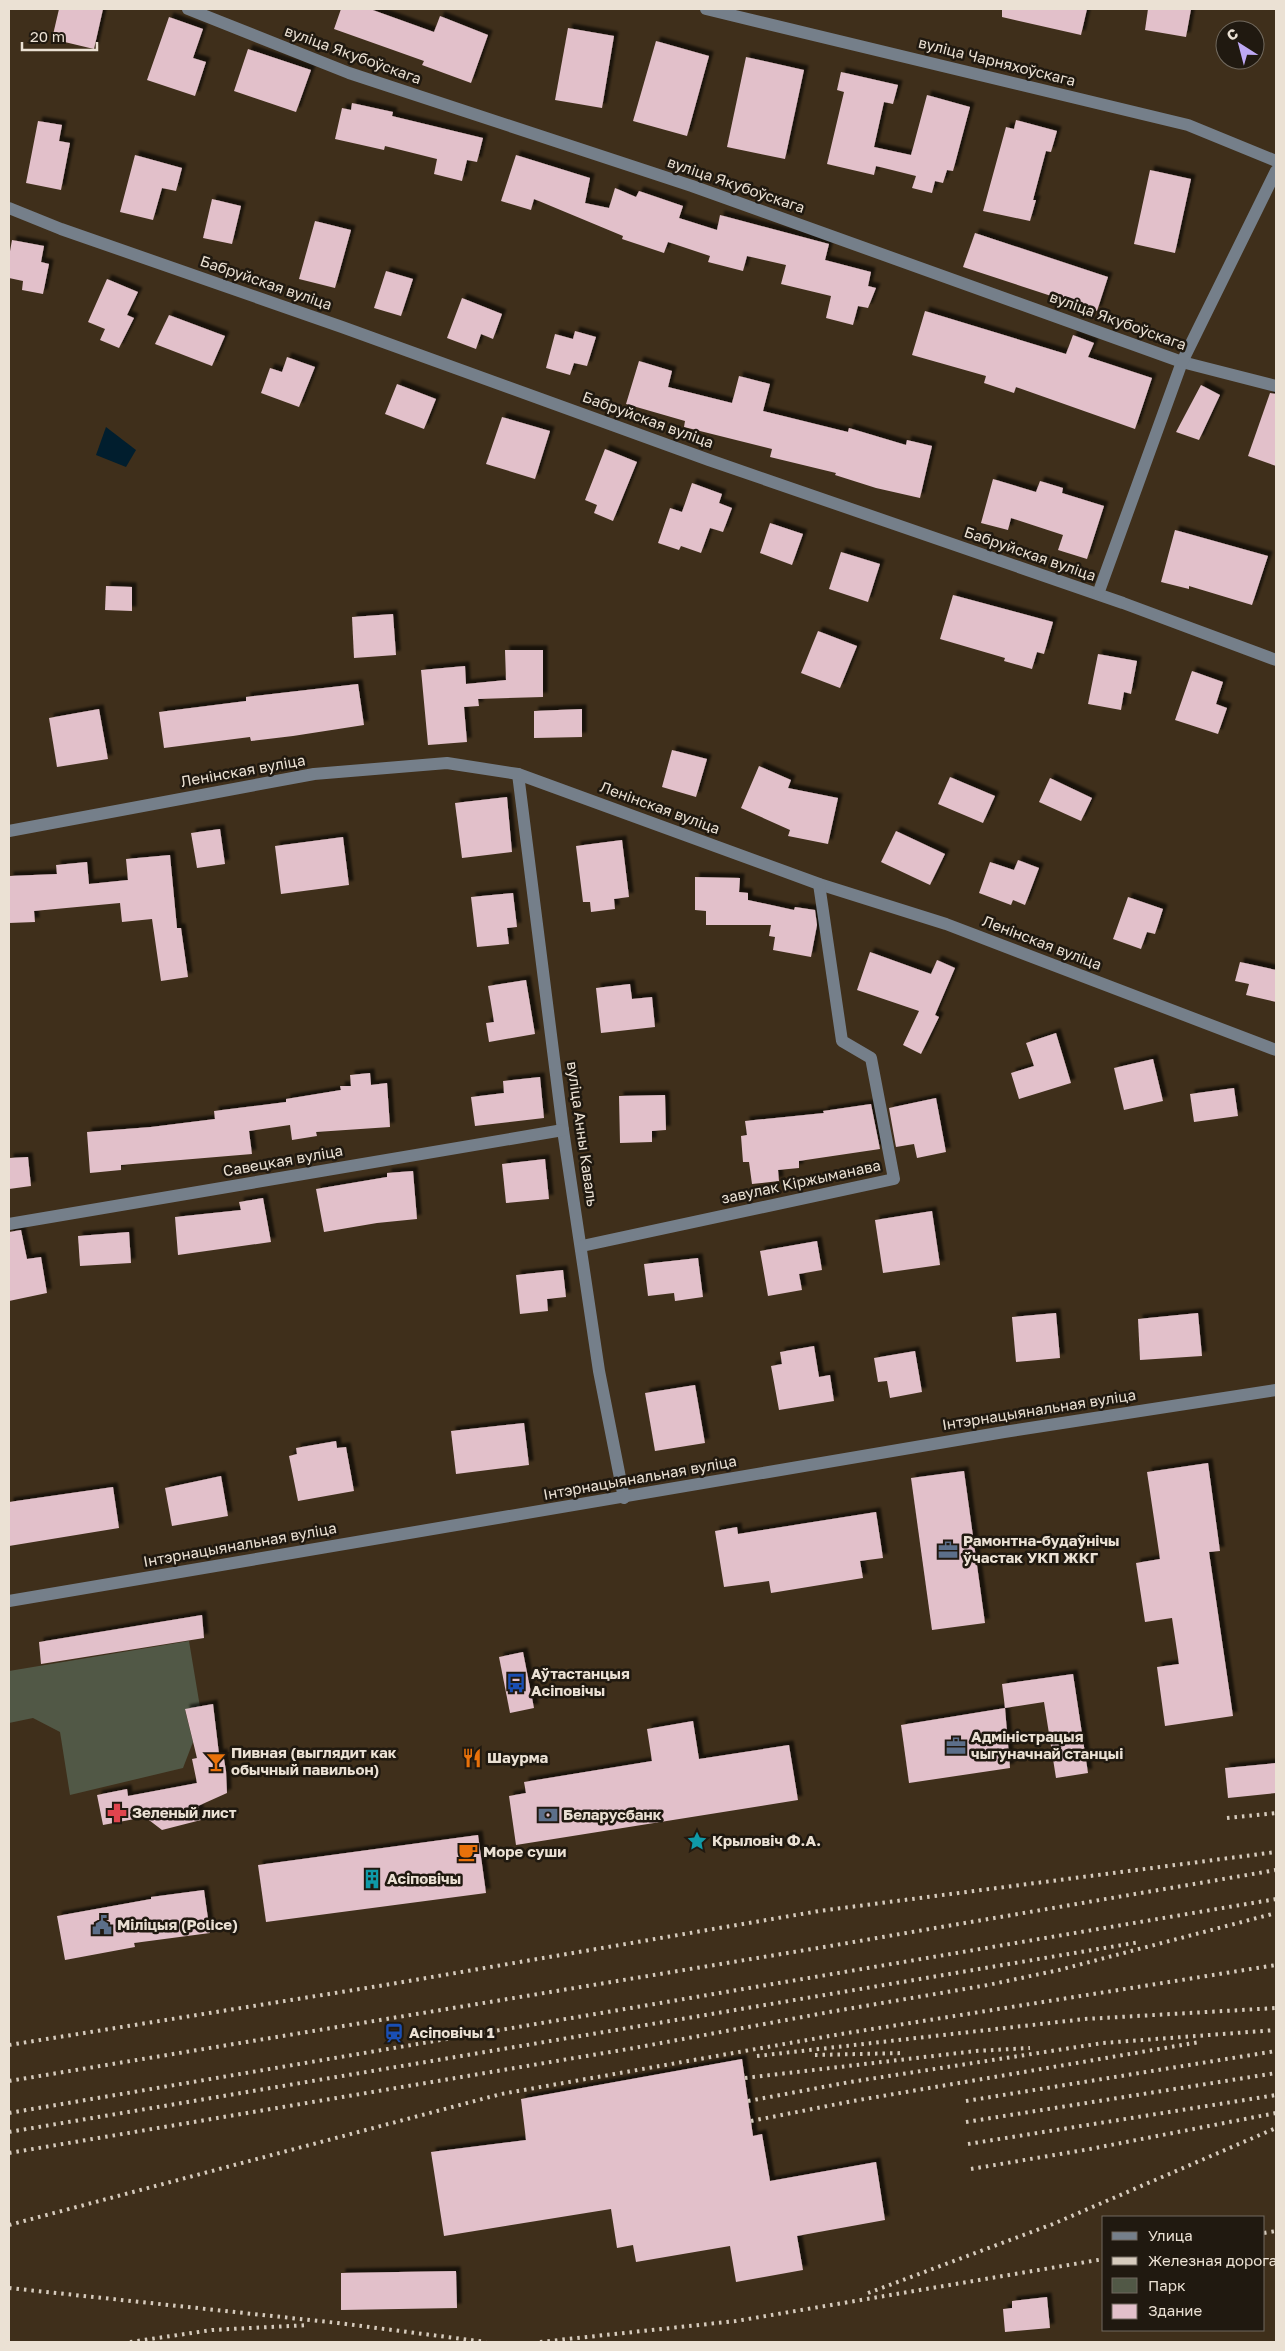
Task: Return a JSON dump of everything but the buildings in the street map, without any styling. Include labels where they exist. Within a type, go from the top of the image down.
[{"type":"street","name":"вуліца Якубоўскага","points":[[188,9],[349,73],[692,186],[1182,362],[1276,386]]},
{"type":"street","name":"вуліца Чарняхоўскага","points":[[706,9],[1188,125],[1276,161]]},
{"type":"street","points":[[1098,594],[1182,362],[1276,171]]},
{"type":"street","name":"Бабруйская вуліца","points":[[9,208],[61,229],[342,327],[709,460],[1098,594],[1276,660]]},
{"type":"street","name":"Ленінская вуліца","points":[[9,831],[314,774],[447,763],[518,774],[819,884],[946,924],[1276,1050]]},
{"type":"street","name":"вуліца Анны Каваль","points":[[518,774],[563,1130],[582,1246],[599,1371],[624,1498]]},
{"type":"street","name":"завулак Кіржыманава","points":[[582,1246],[894,1179],[872,1058],[842,1041],[819,884]]},
{"type":"street","name":"Савецкая вуліца","points":[[9,1224],[563,1130]]},
{"type":"street","name":"Інтэрнацыянальная вуліца","points":[[9,1601],[1004,1432],[1276,1390]]},
{"type":"green space","points":[[189,1641],[200,1707],[185,1710],[193,1742],[183,1768],[70,1795],[60,1732],[33,1718],[9,1723],[9,1671]]},
{"type":"water","points":[[106,427],[136,450],[126,467],[96,455]]},
{"type":"railway","points":[[1227,1818],[1276,1813]]},
{"type":"railway","points":[[9,2045],[385,1985],[819,1911],[1276,1852]]},
{"type":"railway","points":[[9,2081],[824,1947],[1276,1870]]},
{"type":"railway","points":[[9,2113],[1276,1899]]},
{"type":"railway","points":[[9,2153],[634,2048],[988,1985],[1059,1970],[1276,1913]]},
{"type":"railway","points":[[9,2132],[1140,1942]]},
{"type":"railway","points":[[9,2225],[501,2094],[841,2034],[1276,1965]]},
{"type":"railway","points":[[757,2056],[1085,2019],[1276,2008]]},
{"type":"railway","points":[[748,2101],[850,2082],[1103,2043],[1276,2030]]},
{"type":"railway","points":[[751,2121],[853,2101],[1200,2042]]},
{"type":"railway","points":[[745,2078],[976,2051],[1030,2048]]},
{"type":"railway","points":[[966,2101],[1276,2051]]},
{"type":"railway","points":[[815,2055],[905,2053]]},
{"type":"railway","points":[[966,2122],[1276,2073]]},
{"type":"railway","points":[[968,2144],[1276,2095]]},
{"type":"railway","points":[[971,2169],[1090,2149],[1276,2113]]},
{"type":"railway","points":[[868,2293],[1053,2224],[1276,2128]]},
{"type":"railway","points":[[1265,2233],[1276,2231]]},
{"type":"railway","points":[[540,2342],[736,2321],[1102,2259]]},
{"type":"railway","points":[[9,2288],[338,2323],[486,2342]]},
{"type":"railway","points":[[130,2342],[212,2330],[309,2325]]},
{"type":"place","name":"Рамонтна-будаўнічы ўчастак УКП ЖКГ","points":[[948,1550]]},
{"type":"place","name":"Аўтастанцыя Асіповічы","points":[[516,1683]]},
{"type":"place","name":"Адміністрацыя чыгуначнай станцыі","points":[[956,1746]]},
{"type":"place","name":"Шаурма","points":[[472,1758]]},
{"type":"place","name":"Пивная (выглядит как обычный павильон)","points":[[216,1762]]},
{"type":"place","name":"Зеленый лист","points":[[117,1813]]},
{"type":"place","name":"Беларусбанк","points":[[548,1815]]},
{"type":"place","name":"Крыловіч Ф.А.","points":[[697,1841]]},
{"type":"place","name":"Море суши","points":[[468,1852]]},
{"type":"place","name":"Асіповічы","points":[[372,1879]]},
{"type":"place","name":"Міліцыя (Police)","points":[[102,1925]]},
{"type":"place","name":"Асіповічы 1","points":[[394,2033]]}]
